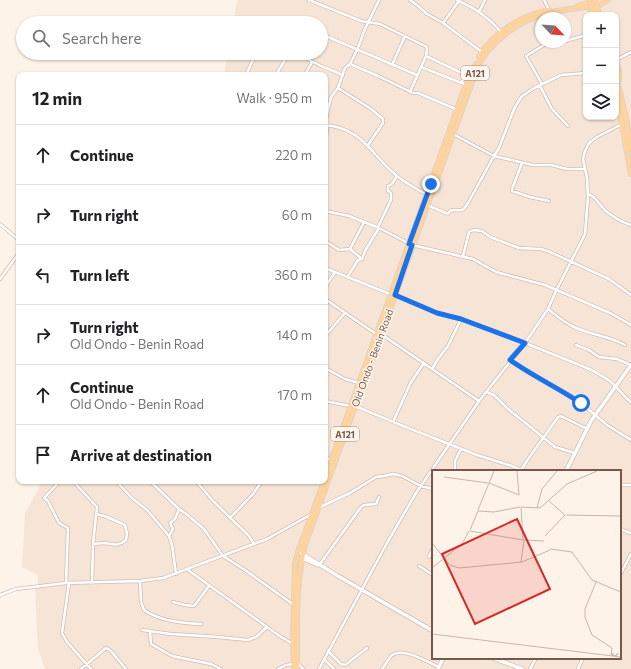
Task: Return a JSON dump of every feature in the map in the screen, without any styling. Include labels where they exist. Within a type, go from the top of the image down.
[{"type":"main road","points":[[595,0],[599,12]]},
{"type":"main road","name":"A121","points":[[589,2],[594,8],[598,4],[608,0]]},
{"type":"main road","name":"Old Ondo - Benin Road","points":[[328,468],[353,406],[359,383],[393,295],[422,209],[426,202],[427,194],[451,136],[469,76],[482,52],[516,22],[528,16],[589,2]]},
{"type":"main road","points":[[589,2],[592,12]]},
{"type":"main road","name":"Old Ondo - Benin Road","points":[[410,244],[479,63],[487,51],[499,39],[518,25],[550,11]]},
{"type":"main road","points":[[619,88],[631,149]]},
{"type":"main road","points":[[619,100],[627,123],[631,174]]},
{"type":"main road","name":"Old Ondo - Benin Road","points":[[328,479],[378,334]]},
{"type":"main road","name":"Old Ondo - Benin Road","points":[[296,666],[293,644],[294,605],[300,555],[323,484]]},
{"type":"main road","name":"Old Ondo - Benin Road","points":[[314,514],[318,508],[326,484]]},
{"type":"main road","name":"Old Ondo - Benin Road","points":[[296,666],[300,555]]},
{"type":"street","points":[[309,0],[361,21],[369,21],[380,24],[427,47],[426,56],[410,92]]},
{"type":"street","points":[[328,110],[330,100],[338,88],[345,68],[350,64],[357,50],[379,0]]},
{"type":"street","points":[[410,0],[417,4],[427,14],[482,52]]},
{"type":"street","points":[[442,23],[458,0],[488,17],[502,33]]},
{"type":"street","points":[[479,12],[485,0]]},
{"type":"street","points":[[544,0],[550,11]]},
{"type":"street","points":[[392,65],[405,36]]},
{"type":"street","points":[[571,39],[583,36]]},
{"type":"street","points":[[328,37],[417,75]]},
{"type":"street","points":[[539,48],[526,56],[552,109],[568,126]]},
{"type":"street","points":[[619,59],[631,52]]},
{"type":"street","points":[[426,56],[466,75],[461,83]]},
{"type":"street","points":[[247,72],[253,60]]},
{"type":"street","points":[[278,72],[285,60]]},
{"type":"street","points":[[309,60],[331,71],[343,75]]},
{"type":"street","points":[[307,72],[312,62],[315,63]]},
{"type":"street","points":[[350,64],[410,92],[418,93],[458,110]]},
{"type":"street","points":[[421,67],[467,85]]},
{"type":"street","points":[[426,202],[448,214],[453,209],[459,211],[463,210],[499,148],[508,122],[518,102],[526,93],[561,75],[583,73]]},
{"type":"street","points":[[338,88],[371,109],[383,119],[383,123],[368,145]]},
{"type":"street","points":[[319,669],[361,589],[402,516],[421,486],[479,401],[525,343],[548,310],[585,234],[588,194],[583,159],[589,143],[604,132],[627,123]]},
{"type":"street","points":[[328,125],[351,132],[368,145],[397,176],[427,194]]},
{"type":"street","points":[[451,136],[494,156],[522,163],[568,169],[585,169]]},
{"type":"street","points":[[522,163],[512,190],[518,194],[549,201]]},
{"type":"street","points":[[348,276],[358,260],[362,259],[378,228],[391,197],[391,193],[387,189],[388,186],[392,184],[397,176]]},
{"type":"street","points":[[588,194],[594,196],[602,207],[611,215],[631,225]]},
{"type":"street","points":[[328,212],[350,216],[410,244],[473,259],[496,272],[557,289],[610,312],[631,325]]},
{"type":"street","points":[[350,249],[364,222]]},
{"type":"street","points":[[0,224],[16,237]]},
{"type":"street","points":[[463,256],[469,232],[473,230],[482,231],[490,237],[518,248],[541,249],[572,262],[609,279],[631,295]]},
{"type":"street","points":[[328,243],[339,250],[350,249],[362,259]]},
{"type":"street","points":[[0,279],[16,257]]},
{"type":"street","points":[[328,269],[437,313],[461,319],[590,369],[611,382],[631,402]]},
{"type":"street","points":[[328,282],[335,272]]},
{"type":"street","points":[[328,301],[424,363],[479,401]]},
{"type":"street","points":[[548,310],[574,327],[600,336],[608,337],[625,345]]},
{"type":"street","points":[[328,333],[345,313]]},
{"type":"street","points":[[432,369],[448,346],[461,319]]},
{"type":"street","points":[[566,470],[594,415],[631,365],[617,359],[599,357],[589,350],[576,345]]},
{"type":"street","points":[[510,360],[563,392],[631,440]]},
{"type":"street","points":[[393,422],[411,382],[424,363]]},
{"type":"street","points":[[328,370],[345,379],[359,383]]},
{"type":"street","points":[[486,392],[494,395],[507,408],[555,447],[575,453]]},
{"type":"street","points":[[328,402],[353,406],[461,449],[520,470]]},
{"type":"street","points":[[523,470],[530,456],[544,439],[558,417],[560,416],[587,428]]},
{"type":"street","points":[[455,470],[455,462],[461,449]]},
{"type":"street","points":[[318,508],[350,493],[376,478],[393,474],[402,476],[421,486],[432,489]]},
{"type":"street","points":[[57,484],[44,498],[48,501],[60,522],[68,528],[66,583]]},
{"type":"street","points":[[76,484],[96,506],[97,514],[93,544],[92,582]]},
{"type":"street","points":[[119,484],[132,498],[148,511],[169,536],[172,545],[176,574]]},
{"type":"street","points":[[153,484],[179,509],[204,529],[223,556],[294,605]]},
{"type":"street","points":[[199,484],[213,501],[249,536],[254,544]]},
{"type":"street","points":[[230,518],[248,500],[260,484]]},
{"type":"street","points":[[321,566],[361,507],[364,505],[376,504],[379,497]]},
{"type":"street","points":[[169,536],[173,529],[170,523],[177,516],[179,509]]},
{"type":"street","points":[[93,544],[105,543],[112,546],[118,545],[126,540],[127,534],[125,525],[97,514]]},
{"type":"street","points":[[0,595],[21,588],[66,583],[140,581],[163,578],[267,539],[314,514]]},
{"type":"street","points":[[621,529],[631,533]]},
{"type":"street","points":[[429,557],[432,550]]},
{"type":"street","points":[[621,573],[631,554]]},
{"type":"street","points":[[300,555],[432,631]]},
{"type":"street","points":[[418,566],[432,574]]},
{"type":"street","points":[[187,570],[285,640],[293,644]]},
{"type":"street","points":[[140,581],[141,602],[144,610],[152,616],[186,624],[201,624]]},
{"type":"street","points":[[70,583],[62,633],[67,642],[90,669]]},
{"type":"street","points":[[173,602],[185,606],[194,606],[209,586]]},
{"type":"street","points":[[142,630],[171,634],[248,640],[256,637],[267,627]]},
{"type":"street","points":[[150,631],[151,644],[172,656],[211,664],[221,669]]},
{"type":"street","points":[[81,669],[108,648],[126,669]]},
{"type":"street","points":[[343,665],[347,664],[367,648]]},
{"type":"street","points":[[328,651],[343,665],[345,669]]},
{"type":"street","points":[[382,669],[392,656],[400,652],[411,654],[439,667]]},
{"type":"street","points":[[324,659],[334,669]]},
{"type":"street","points":[[496,659],[522,669]]},
{"type":"street","points":[[530,669],[535,659]]},
{"type":"street","points":[[578,669],[583,659]]},
{"type":"street","points":[[278,669],[286,664],[303,669]]},
{"type":"shaded area","points":[[237,0],[631,0],[631,669],[45,669],[38,649],[35,590],[38,584],[38,575],[22,567],[25,514],[40,484],[328,484],[328,72],[225,72],[227,60],[328,60],[328,16],[234,16]]},
{"type":"route","points":[[431,184],[409,244],[412,245],[395,295],[437,313],[461,319],[525,343],[510,360],[547,384],[581,403]]}]
